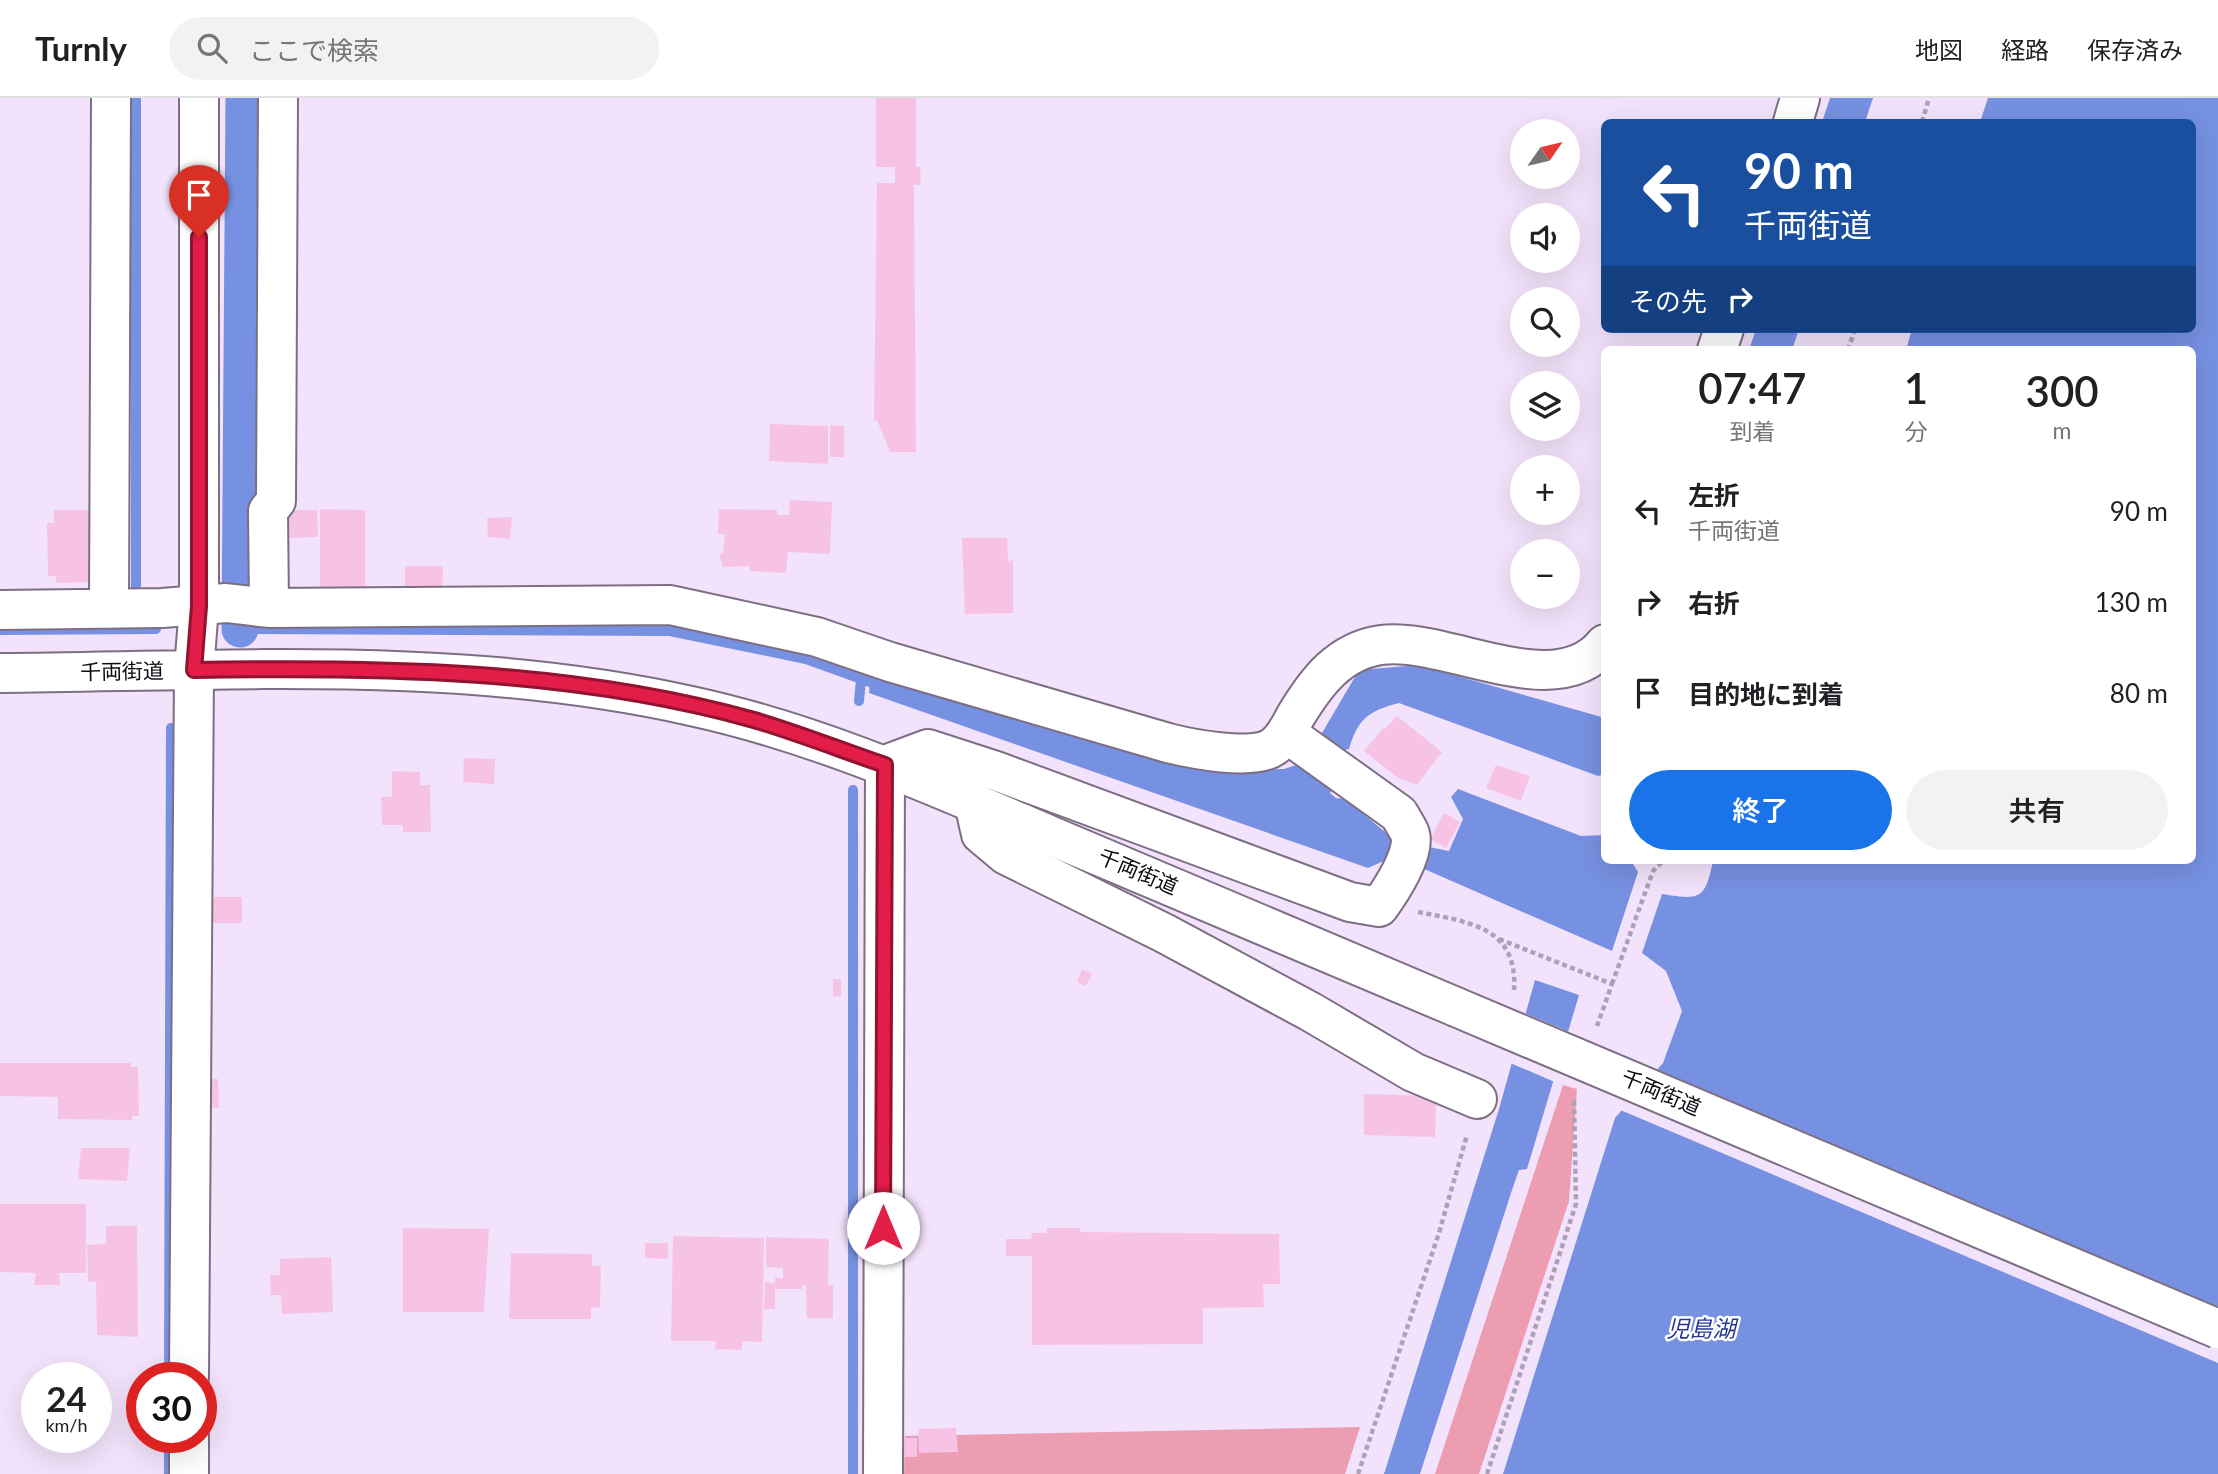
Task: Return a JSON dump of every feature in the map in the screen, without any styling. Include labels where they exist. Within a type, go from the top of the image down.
[{"type":"street","points":[[109,609],[111,98]]},
{"type":"street","points":[[199,98],[236,606]]},
{"type":"street","points":[[189,1362],[194,670],[236,606],[268,511],[276,501],[278,98]]},
{"type":"street","points":[[1794,119],[1800,98]]},
{"type":"street","points":[[0,610],[670,604],[817,637],[891,662],[1198,750],[1310,750],[1399,814],[1410,834],[1408,853],[1395,887],[1379,907],[1350,902],[996,771],[928,749],[885,765],[883,1474]]},
{"type":"street","points":[[1310,750],[1313,687],[1339,660],[1365,648],[1393,643],[1534,669],[1567,669],[1596,654],[1601,648]]},
{"type":"street","name":"千両街道","points":[[0,673],[330,668],[456,673],[564,684],[637,695],[754,721],[885,765],[2218,1329]]},
{"type":"street","points":[[974,803],[981,834],[1006,855],[1286,998],[1413,1072],[1477,1099]]},
{"type":"street","points":[[189,1453],[189,1474]]},
{"type":"path","points":[[1923,119],[1930,98]]},
{"type":"path","points":[[1596,1029],[1653,871],[1660,864]]},
{"type":"path","points":[[1379,907],[1476,924],[1498,939],[1612,984]]},
{"type":"path","points":[[1498,939],[1511,956],[1515,974],[1514,992]]},
{"type":"path","points":[[1487,1474],[1576,1204],[1573,1101],[1577,1089]]},
{"type":"path","points":[[1357,1474],[1439,1233],[1477,1099]]},
{"type":"shaded area","points":[[1563,1085],[1577,1089],[1569,1201],[1479,1474],[1435,1474]]},
{"type":"shaded area","points":[[1360,1427],[1345,1474],[904,1474],[905,1436]]},
{"type":"water","points":[[1830,98],[1873,98],[1866,119],[1823,119]]},
{"type":"water","name":"児島湖","points":[[1988,98],[2218,98],[2218,1474],[1503,1474],[1615,1118],[1663,1063],[1682,1011],[1666,971],[1642,953],[1662,894],[1685,897],[1699,894],[1707,883],[1712,864],[2196,864],[2196,346],[1907,346],[1911,333],[2196,333],[2196,119],[1981,119]]},
{"type":"water","points":[[1755,333],[1798,333],[1793,346],[1750,346]]},
{"type":"water","points":[[1419,665],[1601,717],[1601,775],[1399,703],[1379,709],[1361,723],[1349,749],[1335,752],[1334,787],[1330,793],[1336,798],[1346,799],[1398,843],[1395,856],[1368,868],[869,693],[871,672],[1228,770],[1284,769],[1305,762],[1359,670]]},
{"type":"water","points":[[1458,789],[1581,836],[1601,835],[1601,864],[1633,864],[1638,872],[1612,951],[1422,868],[1429,847],[1449,851],[1463,819],[1451,797]]},
{"type":"water","points":[[1535,980],[1579,995],[1527,1169],[1519,1170],[1420,1474],[1384,1474],[1499,1109]]},
{"type":"pier","points":[[1522,1012],[1572,1033],[1557,1083],[1508,1062]]},
{"type":"pier","points":[[1654,1068],[2218,1307],[2218,1363],[1618,1109]]},
{"type":"building","points":[[876,98],[916,98],[916,167],[920,167],[921,185],[914,185],[916,452],[890,452],[877,420],[874,421],[877,183],[895,183],[895,167],[876,167]]},
{"type":"building","points":[[770,424],[828,426],[828,464],[769,461]]},
{"type":"building","points":[[830,425],[844,426],[844,457],[830,457]]},
{"type":"building","points":[[790,500],[832,502],[830,554],[788,552],[786,573],[750,571],[749,566],[723,567],[719,554],[723,553],[725,534],[718,534],[719,509],[777,510],[777,515],[789,515]]},
{"type":"building","points":[[320,509],[365,510],[365,588],[320,588]]},
{"type":"building","points":[[54,510],[97,510],[97,582],[56,583],[56,576],[48,576],[47,523],[54,523]]},
{"type":"building","points":[[285,510],[317,510],[318,537],[286,538]]},
{"type":"building","points":[[512,517],[510,539],[488,537],[487,518]]},
{"type":"building","points":[[962,538],[1007,538],[1008,561],[1013,560],[1013,613],[965,614]]},
{"type":"building","points":[[405,566],[443,566],[442,592],[405,591]]},
{"type":"building","points":[[1397,716],[1442,752],[1417,785],[1398,778],[1364,751]]},
{"type":"building","points":[[464,758],[495,759],[494,784],[463,782]]},
{"type":"building","points":[[1496,765],[1530,776],[1521,801],[1486,788]]},
{"type":"building","points":[[392,771],[420,772],[420,785],[430,785],[431,832],[403,832],[403,825],[382,825],[381,797],[392,797]]},
{"type":"building","points":[[1444,813],[1460,822],[1446,848],[1430,839]]},
{"type":"building","points":[[202,897],[242,897],[242,923],[201,923]]},
{"type":"building","points":[[1082,969],[1092,974],[1086,986],[1077,982]]},
{"type":"building","points":[[833,979],[841,979],[841,997],[833,996]]},
{"type":"building","points":[[0,1063],[131,1063],[131,1067],[138,1067],[139,1116],[132,1116],[132,1120],[58,1119],[58,1097],[0,1096]]},
{"type":"building","points":[[218,1079],[219,1108],[198,1107],[198,1080]]},
{"type":"building","points":[[1364,1094],[1436,1096],[1435,1137],[1364,1135]]},
{"type":"building","points":[[81,1148],[130,1148],[127,1181],[78,1179]]},
{"type":"building","points":[[0,1204],[86,1204],[86,1273],[59,1273],[60,1285],[34,1285],[36,1273],[0,1272]]},
{"type":"building","points":[[106,1226],[137,1226],[138,1337],[97,1335],[96,1281],[88,1282],[87,1245],[106,1244]]},
{"type":"building","points":[[403,1228],[489,1229],[484,1312],[403,1312]]},
{"type":"building","points":[[1047,1228],[1080,1228],[1080,1232],[1279,1234],[1280,1284],[1263,1284],[1264,1307],[1203,1308],[1203,1344],[1032,1345],[1032,1256],[1006,1256],[1006,1239],[1031,1239],[1032,1233],[1047,1233]]},
{"type":"building","points":[[673,1236],[764,1238],[762,1342],[742,1341],[742,1350],[715,1349],[716,1341],[671,1341]]},
{"type":"building","points":[[766,1237],[829,1239],[828,1285],[833,1285],[833,1318],[807,1318],[806,1285],[803,1285],[802,1289],[775,1289],[775,1309],[764,1309],[765,1282],[775,1283],[775,1278],[783,1278],[783,1268],[766,1267]]},
{"type":"building","points":[[645,1243],[668,1243],[668,1259],[645,1258]]},
{"type":"building","points":[[511,1253],[592,1254],[592,1266],[601,1266],[600,1308],[591,1307],[591,1319],[509,1319]]},
{"type":"building","points":[[331,1257],[333,1312],[282,1314],[281,1295],[271,1295],[270,1275],[280,1275],[280,1259]]},
{"type":"building","points":[[956,1428],[958,1452],[919,1453],[918,1429]]},
{"type":"building","points":[[904,1438],[917,1438],[917,1457],[904,1457]]},
{"type":"waterway","points":[[136,98],[136,586]]},
{"type":"waterway","points":[[240,629],[244,98]]},
{"type":"waterway","points":[[0,630],[156,629]]},
{"type":"waterway","points":[[240,629],[670,631],[806,659],[881,686]]},
{"type":"waterway","points":[[859,701],[861,680]]},
{"type":"waterway","points":[[169,1362],[171,728]]},
{"type":"waterway","points":[[853,790],[853,1474]]},
{"type":"waterway","points":[[169,1453],[169,1474]]},
{"type":"route","points":[[199,237],[199,606],[194,670],[330,668],[456,673],[623,692],[754,721],[885,765],[883,1228]]}]
